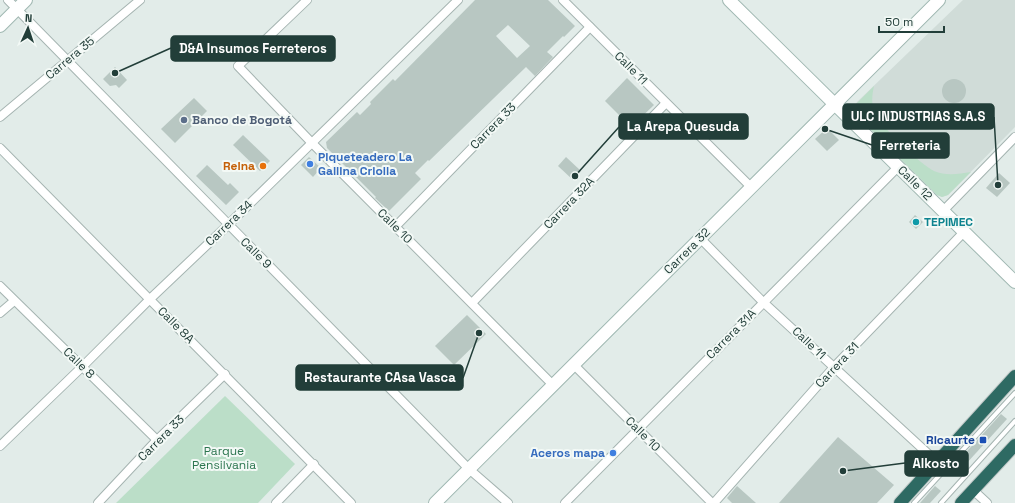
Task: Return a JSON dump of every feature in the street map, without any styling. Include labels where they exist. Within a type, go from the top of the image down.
[{"type":"highway","points":[[900,503],[1015,376]]},
{"type":"highway","points":[[962,503],[1015,445]]},
{"type":"street","name":"Calle 9","points":[[8,0],[469,469],[508,503]]},
{"type":"street","points":[[0,26],[26,0]]},
{"type":"street","name":"Carrera 35","points":[[0,116],[140,0]]},
{"type":"street","name":"Calle 10","points":[[307,0],[238,66],[553,385]]},
{"type":"street","name":"Carrera 34","points":[[0,446],[458,0]]},
{"type":"street","name":"Calle 11","points":[[563,0],[751,187]]},
{"type":"street","name":"Calle 12","points":[[728,0],[1015,282]]},
{"type":"street","name":"Carrera 32","points":[[435,503],[939,0]]},
{"type":"street","name":"Carrera 33","points":[[396,226],[590,27]]},
{"type":"street","name":"Carrera 32A","points":[[472,303],[666,103]]},
{"type":"street","points":[[943,211],[1015,137]]},
{"type":"street","name":"Calle 8A","points":[[0,148],[351,503]]},
{"type":"street","name":"Carrera 31A","points":[[565,503],[898,167]]},
{"type":"street","name":"Carrera 31","points":[[713,503],[834,367],[964,232]]},
{"type":"street","name":"Calle 11","points":[[700,238],[763,302],[938,462]]},
{"type":"street","name":"Calle 8","points":[[0,286],[158,440]]},
{"type":"street","points":[[0,313],[14,301]]},
{"type":"street","name":"Calle 10","points":[[574,365],[713,503]]},
{"type":"street","name":"Carrera 33","points":[[98,503],[158,440],[225,374]]},
{"type":"street","points":[[276,503],[314,464]]},
{"type":"street","points":[[973,490],[987,503]]},
{"type":"lane","points":[[914,503],[1015,393]]},
{"type":"lane","points":[[941,503],[1015,421]]},
{"type":"shaded area","points":[[963,0],[1015,0],[1015,127],[948,195],[942,197],[937,195],[855,114],[854,108],[857,102]]},
{"type":"green space","points":[[874,86],[872,100],[878,119],[892,135],[920,161],[934,171],[943,174],[971,172],[948,195],[942,197],[937,195],[855,114],[855,105]]},
{"type":"green space","name":"Parque Pensilvania","points":[[225,396],[295,464],[258,503],[116,503]]},
{"type":"building","points":[[475,0],[548,0],[575,26],[547,52],[553,57],[535,76],[526,67],[429,161],[428,160],[415,173],[421,179],[389,211],[327,148],[326,142],[357,112],[360,115],[371,104],[370,102],[393,79],[395,81]],"holes":[[[508,25],[530,46],[517,58],[496,36]]]},
{"type":"building","points":[[115,67],[127,80],[119,88],[116,85],[110,86],[103,79]]},
{"type":"building","points":[[627,78],[654,105],[631,127],[605,101]]},
{"type":"building","points":[[954,79],[959,80],[965,86],[965,96],[959,102],[954,103],[949,102],[943,96],[942,91],[943,86],[949,80]]},
{"type":"building","name":"Banco de Bogotá","points":[[194,98],[207,111],[175,143],[161,129]]},
{"type":"building","points":[[827,128],[839,140],[827,151],[815,139]]},
{"type":"building","points":[[243,135],[270,161],[260,171],[233,145]]},
{"type":"building","points":[[309,157],[321,168],[313,177],[301,165]]},
{"type":"building","points":[[566,157],[581,171],[573,180],[558,166]]},
{"type":"building","points":[[207,165],[228,185],[230,183],[239,192],[226,205],[196,176]]},
{"type":"building","points":[[999,173],[1010,183],[997,197],[986,188]]},
{"type":"building","name":"TEPIMEC","points":[[915,215],[923,222],[916,229],[909,222]]},
{"type":"building","points":[[467,315],[486,334],[454,365],[435,346]]},
{"type":"building","points":[[1001,414],[1007,419],[965,465],[959,460]]},
{"type":"building","points":[[838,437],[894,485],[877,503],[779,503]]},
{"type":"building","points":[[737,486],[756,503],[732,503],[727,498]]},
{"type":"building","points":[[935,486],[941,491],[930,503],[920,503]]},
{"type":"place","name":"D&A Insumos Ferreteros","points":[[115,73]]},
{"type":"place","name":"Banco de Bogotá","points":[[184,120]]},
{"type":"place","name":"Ferreteria","points":[[825,129]]},
{"type":"place","name":"Piqueteadero La Gallina Criolla","points":[[310,164]]},
{"type":"place","name":"Reina","points":[[263,166]]},
{"type":"place","name":"La Arepa Quesuda","points":[[575,176]]},
{"type":"place","name":"ULC INDUSTRIAS S.A.S","points":[[998,185]]},
{"type":"place","name":"TEPIMEC","points":[[916,222]]},
{"type":"place","name":"Restaurante CAsa Vasca","points":[[479,333]]},
{"type":"place","name":"Ricaurte","points":[[983,440]]},
{"type":"place","name":"Aceros mapa","points":[[613,453]]},
{"type":"place","name":"Alkosto","points":[[843,471]]}]
